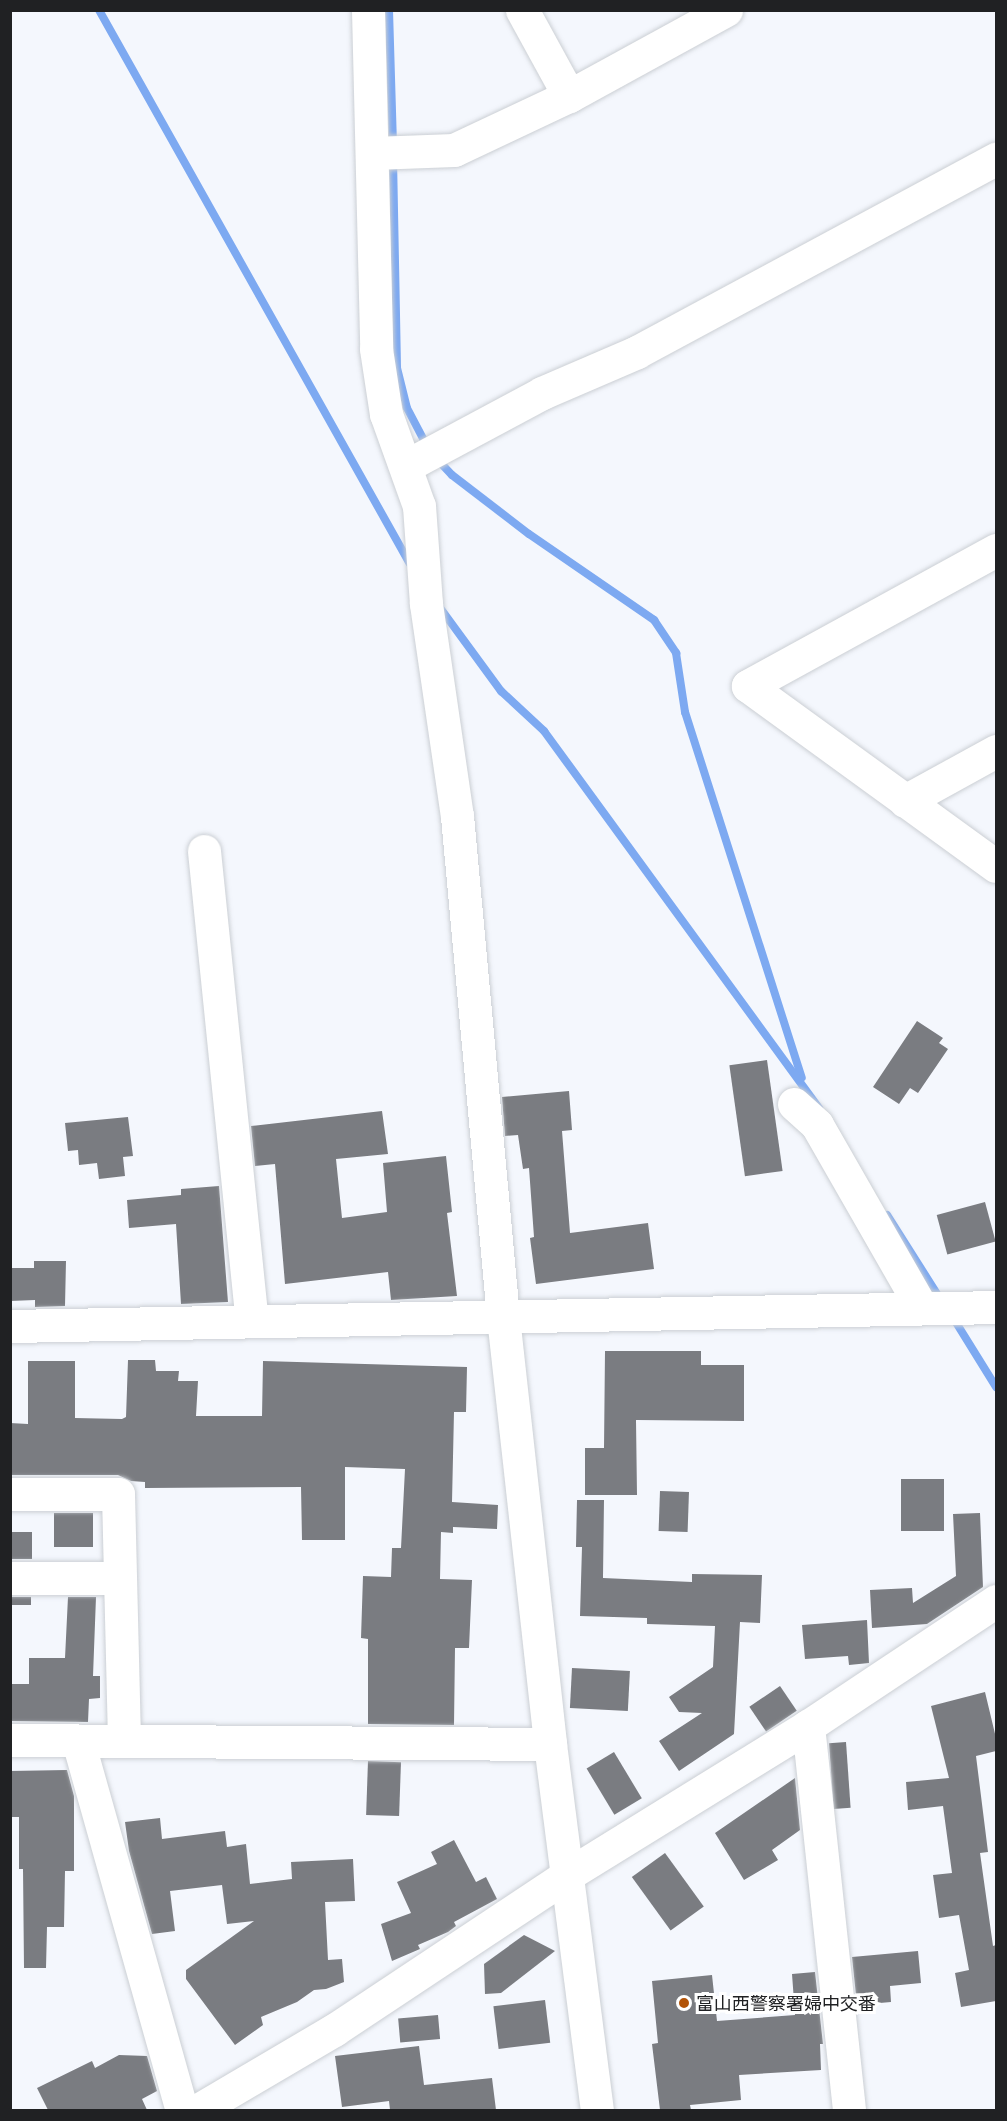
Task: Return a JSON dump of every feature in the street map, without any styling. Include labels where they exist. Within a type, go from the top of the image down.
[{"type":"street","points":[[368,10],[376,349],[386,414],[419,506],[426,604],[457,816],[503,1317],[550,1744],[597,2110]]},
{"type":"street","points":[[522,10],[568,96]]},
{"type":"street","points":[[373,153],[454,150],[568,96],[719,12]]},
{"type":"street","points":[[406,466],[542,393],[637,352],[996,159]]},
{"type":"street","points":[[996,550],[748,686],[996,866]]},
{"type":"street","points":[[904,801],[996,751]]},
{"type":"street","points":[[204,851],[252,1320]]},
{"type":"street","points":[[794,1104],[817,1125],[928,1308]]},
{"type":"street","points":[[10,1326],[986,1307]]},
{"type":"street","points":[[10,1494],[118,1494],[124,1742]]},
{"type":"street","points":[[10,1578],[120,1578]]},
{"type":"street","points":[[198,2110],[334,2030],[567,1875],[995,1612]]},
{"type":"street","points":[[808,1726],[849,2110]]},
{"type":"street","points":[[10,1740],[550,1744]]},
{"type":"street","points":[[78,1741],[182,2110]]},
{"type":"building","points":[[917,1021],[943,1038],[939,1043],[948,1049],[918,1093],[910,1088],[899,1104],[873,1087]]},
{"type":"building","points":[[767,1060],[783,1171],[745,1176],[729,1065]]},
{"type":"building","points":[[569,1091],[572,1130],[562,1131],[570,1233],[648,1223],[654,1269],[536,1284],[530,1238],[534,1237],[529,1168],[523,1169],[518,1135],[505,1136],[502,1097]]},
{"type":"building","points":[[382,1111],[388,1154],[336,1159],[342,1218],[387,1212],[383,1163],[446,1156],[452,1212],[447,1213],[457,1296],[391,1300],[388,1272],[285,1284],[275,1164],[255,1166],[251,1126]]},
{"type":"building","points":[[128,1117],[133,1156],[123,1157],[125,1176],[99,1179],[97,1163],[79,1165],[78,1150],[68,1151],[65,1123]]},
{"type":"building","points":[[219,1186],[228,1302],[181,1304],[176,1224],[129,1228],[127,1200],[181,1195],[181,1189]]},
{"type":"building","points":[[985,1202],[996,1242],[947,1255],[937,1215]]},
{"type":"building","points":[[34,1261],[66,1261],[65,1306],[35,1307],[35,1300],[10,1301],[10,1268],[34,1268]]},
{"type":"building","points":[[605,1351],[701,1351],[701,1365],[744,1365],[744,1421],[636,1420],[637,1495],[585,1495],[585,1448],[604,1448]]},
{"type":"building","points":[[128,1360],[155,1360],[156,1371],[179,1371],[178,1381],[198,1381],[196,1416],[262,1416],[263,1361],[467,1367],[466,1412],[454,1412],[452,1502],[498,1505],[497,1529],[453,1527],[453,1533],[441,1532],[440,1579],[472,1580],[469,1648],[455,1648],[454,1725],[368,1724],[368,1639],[361,1638],[363,1576],[391,1577],[392,1548],[401,1548],[405,1469],[345,1467],[345,1540],[302,1540],[301,1487],[145,1488],[145,1482],[131,1481],[118,1475],[10,1475],[10,1423],[28,1424],[28,1361],[75,1361],[75,1418],[122,1419],[126,1417]]},
{"type":"building","points":[[901,1479],[944,1479],[944,1531],[901,1531]]},
{"type":"building","points":[[660,1491],[689,1492],[688,1532],[659,1531]]},
{"type":"building","points":[[577,1500],[604,1500],[603,1578],[692,1582],[692,1574],[762,1575],[760,1623],[740,1622],[734,1734],[679,1771],[659,1741],[702,1713],[679,1712],[669,1697],[713,1667],[715,1626],[647,1624],[647,1618],[580,1616],[582,1547],[576,1547]]},
{"type":"building","points":[[54,1513],[93,1513],[93,1547],[54,1547]]},
{"type":"building","points":[[980,1513],[983,1587],[927,1624],[872,1628],[870,1590],[912,1588],[913,1603],[956,1576],[953,1514]]},
{"type":"building","points":[[10,1532],[32,1532],[32,1559],[10,1559]]},
{"type":"building","points":[[10,1597],[31,1597],[31,1605],[10,1605]]},
{"type":"building","points":[[68,1597],[96,1597],[93,1676],[100,1676],[100,1698],[89,1699],[88,1722],[11,1721],[11,1684],[29,1684],[29,1658],[65,1658]]},
{"type":"building","points":[[867,1620],[869,1663],[849,1665],[848,1656],[805,1659],[802,1625]]},
{"type":"building","points":[[572,1668],[630,1671],[628,1711],[570,1708]]},
{"type":"building","points":[[780,1686],[797,1711],[766,1732],[749,1707]]},
{"type":"building","points":[[985,1692],[996,1738],[996,1751],[976,1756],[988,1852],[980,1853],[993,1946],[996,1945],[996,2001],[961,2007],[955,1973],[969,1970],[959,1915],[939,1918],[933,1875],[952,1873],[943,1806],[908,1810],[906,1782],[949,1778],[931,1706]]},
{"type":"building","points":[[846,1742],[851,1808],[834,1809],[829,1743]]},
{"type":"building","points":[[614,1752],[642,1798],[614,1815],[587,1768]]},
{"type":"building","points":[[368,1761],[401,1762],[399,1816],[366,1815]]},
{"type":"building","points":[[67,1770],[74,1796],[74,1871],[65,1871],[64,1927],[47,1927],[46,1968],[24,1968],[23,1869],[19,1869],[19,1817],[10,1817],[10,1771]]},
{"type":"building","points":[[795,1778],[800,1830],[772,1850],[778,1860],[744,1880],[715,1833]]},
{"type":"building","points":[[160,1818],[162,1839],[225,1831],[227,1847],[246,1844],[250,1884],[292,1879],[291,1862],[353,1859],[355,1901],[325,1902],[328,1960],[342,1959],[344,1982],[326,1989],[314,1990],[297,2002],[261,2017],[263,2025],[235,2045],[186,1979],[186,1970],[254,1921],[227,1924],[222,1885],[170,1891],[175,1931],[152,1934],[129,1851],[125,1822]]},
{"type":"building","points":[[454,1840],[476,1882],[486,1877],[497,1899],[454,1922],[456,1926],[448,1932],[418,1945],[420,1949],[392,1961],[381,1924],[411,1913],[397,1882],[437,1864],[431,1852]]},
{"type":"building","points":[[665,1853],[704,1906],[671,1930],[632,1877]]},
{"type":"building","points":[[524,1935],[555,1951],[501,1993],[485,1994],[484,1964]]},
{"type":"building","points":[[918,1951],[921,1983],[890,1986],[891,2002],[857,2005],[852,1957]]},
{"type":"building","points":[[815,1972],[823,2044],[820,2044],[821,2070],[739,2075],[741,2100],[690,2105],[691,2110],[660,2110],[652,2044],[658,2043],[652,1981],[712,1975],[717,2021],[795,2015],[792,1974]]},
{"type":"building","points":[[545,2000],[550,2043],[499,2049],[493,2006]]},
{"type":"building","points":[[438,2015],[440,2039],[400,2042],[398,2018]]},
{"type":"building","points":[[419,2046],[424,2085],[492,2078],[496,2110],[390,2110],[389,2101],[342,2107],[335,2056]]},
{"type":"building","points":[[119,2055],[147,2056],[157,2091],[142,2099],[147,2110],[48,2110],[37,2088],[92,2061],[95,2068]]},
{"type":"waterway","points":[[99,10],[410,564]]},
{"type":"waterway","points":[[389,10],[393,145]]},
{"type":"waterway","points":[[393,158],[397,368],[407,408],[428,448]]},
{"type":"waterway","points":[[436,458],[452,475],[529,534],[654,620],[676,653],[685,712],[802,1078]]},
{"type":"waterway","points":[[438,605],[501,691],[544,731],[819,1108]]},
{"type":"waterway","points":[[887,1215],[941,1300]]},
{"type":"waterway","points":[[952,1316],[996,1387]]},
{"type":"place","name":"富山西警察署婦中交番","points":[[684,2003]]}]
